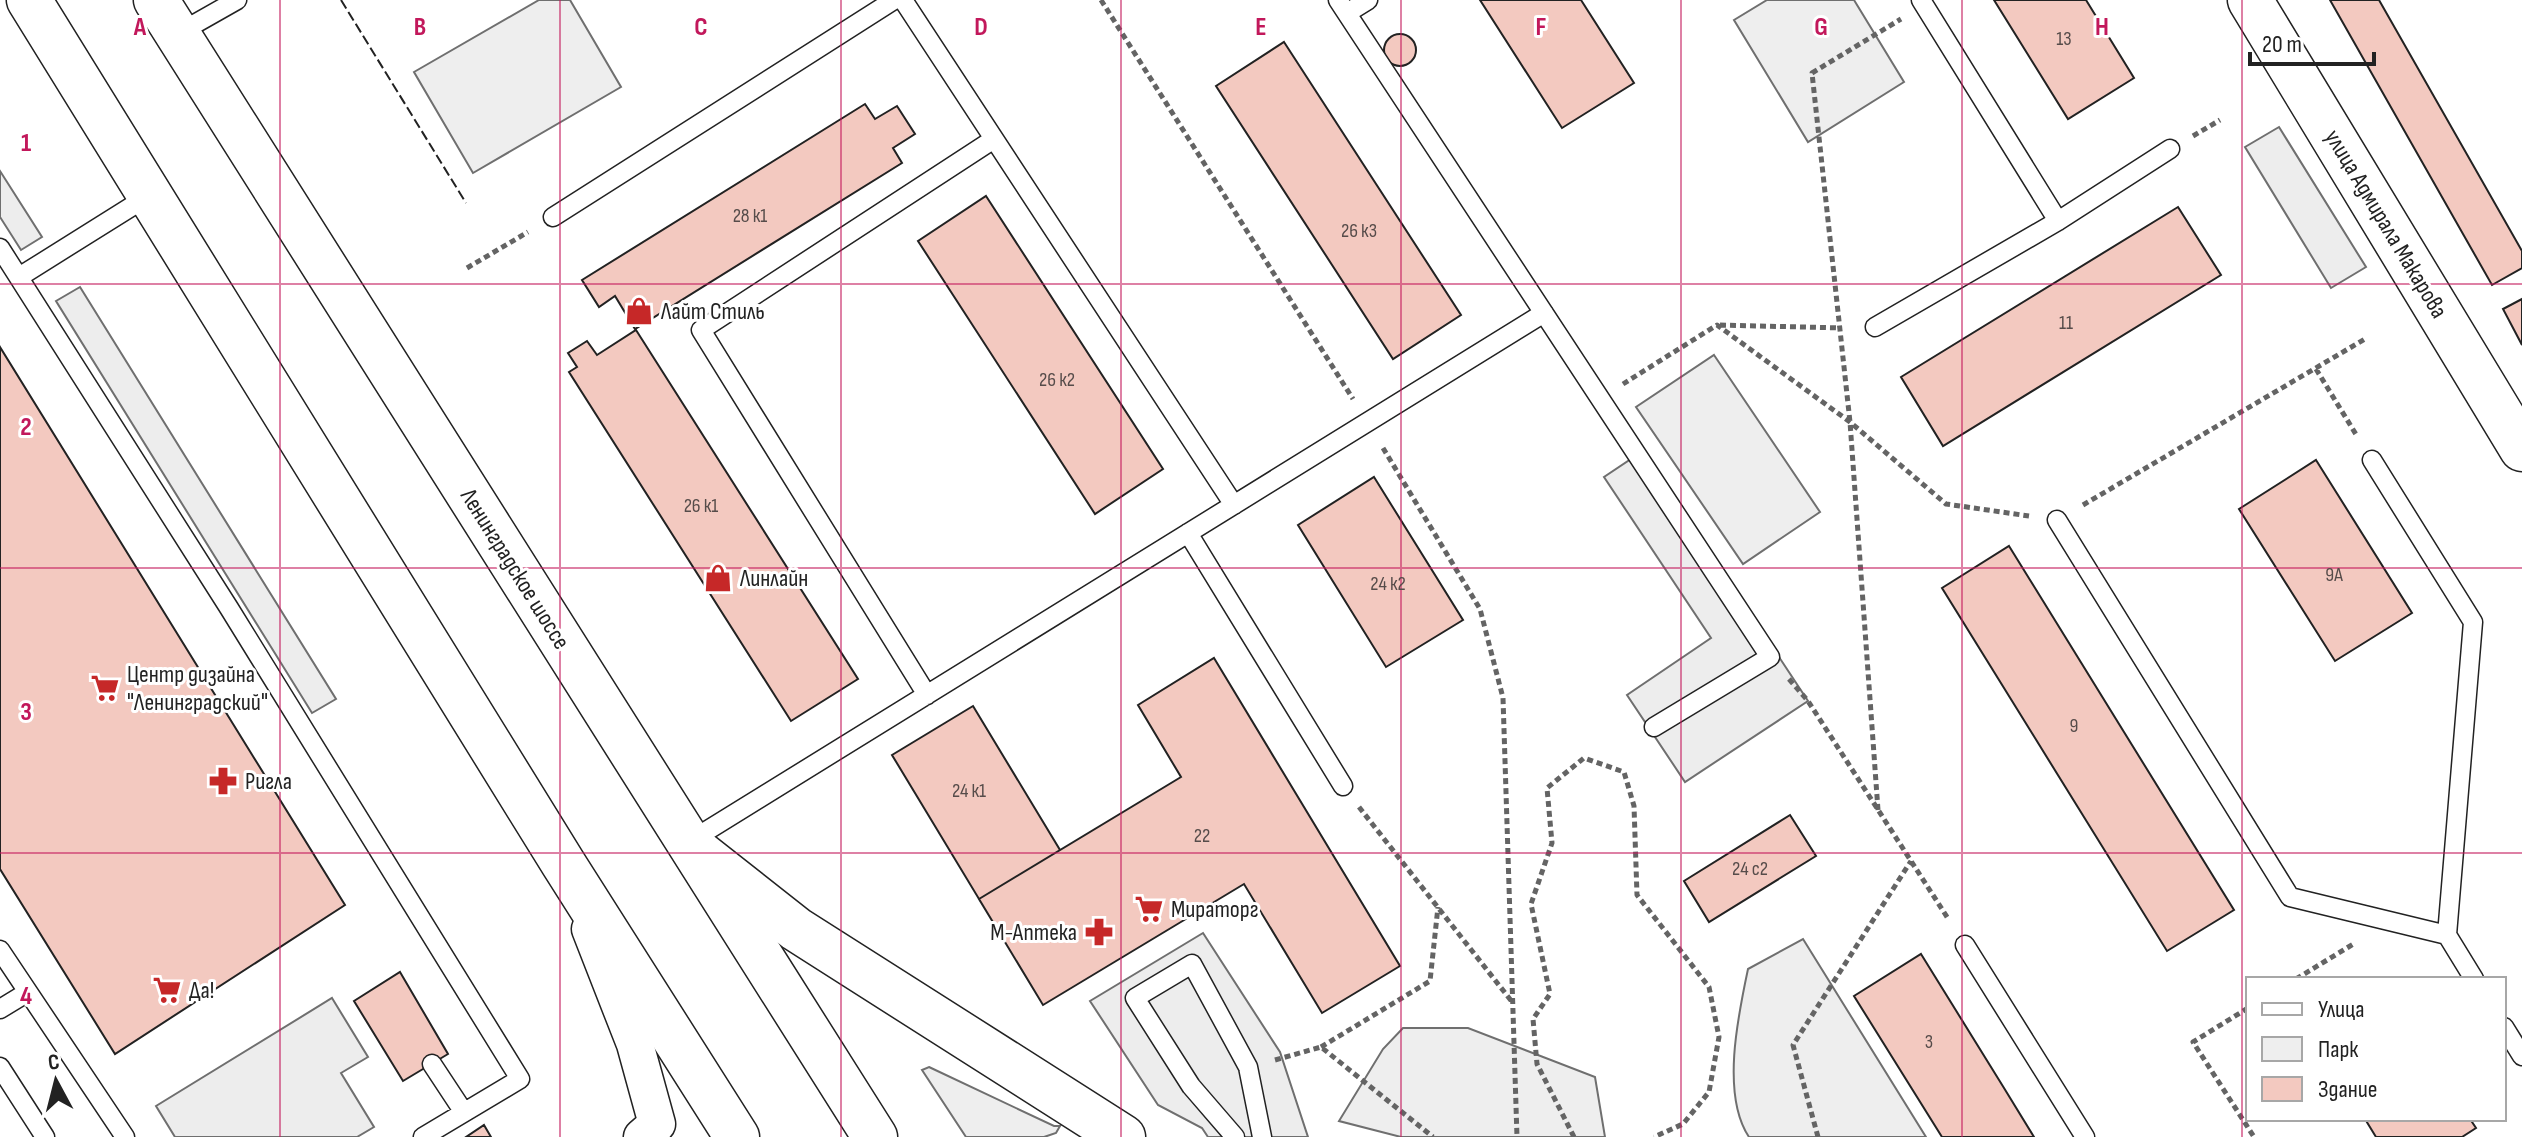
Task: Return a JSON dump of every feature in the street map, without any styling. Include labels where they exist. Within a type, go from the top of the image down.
[{"type":"main road","points":[[29,0],[563,863],[737,1137]]},
{"type":"main road","name":"улица Адмирала Макарова","points":[[2250,0],[2522,449]]},
{"type":"main road","name":"Ленинградское шоссе","points":[[166,17],[875,1137]]},
{"type":"main road","points":[[687,843],[796,929],[1123,1137]]},
{"type":"street","points":[[563,863],[635,1044],[650,1130]]},
{"type":"lane","points":[[166,17],[237,0]]},
{"type":"lane","points":[[553,217],[894,0]]},
{"type":"lane","points":[[903,0],[1234,505]]},
{"type":"lane","points":[[1368,0],[1342,7],[1770,657],[1654,727]]},
{"type":"lane","points":[[1922,3],[2058,221]]},
{"type":"lane","points":[[927,695],[701,330],[994,139]]},
{"type":"lane","points":[[1875,327],[2058,221],[2170,149]]},
{"type":"lane","points":[[19,277],[150,195]]},
{"type":"lane","points":[[0,248],[229,608],[520,1079],[423,1137]]},
{"type":"lane","points":[[687,843],[1544,313]]},
{"type":"lane","points":[[2372,460],[2473,622],[2447,935],[2473,977]]},
{"type":"lane","points":[[2057,520],[2290,897],[2447,935]]},
{"type":"lane","points":[[1188,533],[1343,786]]},
{"type":"lane","points":[[1965,945],[2085,1137]]},
{"type":"lane","points":[[0,950],[125,1137]]},
{"type":"lane","points":[[1235,1137],[1191,1086],[1135,998],[1192,964],[1248,1067],[1262,1137]]},
{"type":"lane","points":[[0,1009],[28,992]]},
{"type":"lane","points":[[2506,1030],[2522,1056]]},
{"type":"lane","points":[[432,1064],[463,1111]]},
{"type":"lane","points":[[0,1067],[45,1137]]},
{"type":"path","points":[[1101,0],[1368,422],[1480,609],[1503,698],[1517,1137]]},
{"type":"path","points":[[1878,810],[1850,422],[1812,73],[1922,3]]},
{"type":"path","points":[[467,268],[553,217]]},
{"type":"path","points":[[1717,325],[1850,422],[1946,504],[2057,520],[2365,339]]},
{"type":"path","points":[[1600,398],[1717,325],[1875,327]]},
{"type":"path","points":[[2316,369],[2372,460]]},
{"type":"path","points":[[1770,657],[1808,701],[1965,945]]},
{"type":"path","points":[[1574,1137],[1537,1064],[1533,1019],[1550,994],[1531,904],[1552,843],[1547,788],[1584,758],[1624,772],[1634,806],[1637,895],[1709,987],[1719,1037],[1709,1092],[1683,1124],[1654,1137]]},
{"type":"path","points":[[1343,786],[1514,1004]]},
{"type":"path","points":[[1818,1137],[1793,1045],[1911,861]]},
{"type":"path","points":[[1248,1067],[1321,1047],[1430,981],[1438,907]]},
{"type":"path","points":[[2246,1009],[2193,1042],[2254,1137]]},
{"type":"path","points":[[1321,1047],[1433,1137]]},
{"type":"green space","points":[[539,0],[570,0],[621,87],[473,173],[414,72]]},
{"type":"green space","points":[[1767,0],[1854,0],[1904,82],[1808,142],[1734,20]]},
{"type":"green space","points":[[1714,355],[1820,512],[1743,564],[1636,407]]},
{"type":"green space","points":[[1803,939],[1926,1137],[1749,1137],[1741,1120],[1734,1078],[1734,1055],[1748,969]]},
{"type":"green space","points":[[1403,1028],[1468,1028],[1595,1077],[1605,1137],[1401,1137],[1339,1121],[1383,1049]]},
{"type":"green space","points":[[929,1067],[1054,1126],[1060,1126],[1056,1133],[1044,1137],[966,1137],[922,1070]]},
{"type":"shaded area","points":[[2279,127],[2366,267],[2331,288],[2245,147]]},
{"type":"shaded area","points":[[0,171],[42,237],[21,250],[0,217]]},
{"type":"shaded area","points":[[80,287],[336,699],[312,713],[56,301]]},
{"type":"shaded area","points":[[1643,451],[1808,701],[1685,782],[1627,695],[1711,638],[1604,477]]},
{"type":"shaded area","points":[[1203,933],[1280,1052],[1308,1137],[1208,1137],[1202,1128],[1158,1105],[1090,1001]]},
{"type":"shaded area","points":[[332,998],[368,1057],[341,1073],[374,1127],[357,1137],[175,1137],[156,1106]]},
{"type":"building","points":[[1480,0],[1581,0],[1634,83],[1562,128]]},
{"type":"building","points":[[1994,0],[2086,0],[2134,78],[2068,119]]},
{"type":"building","points":[[2330,0],[2379,0],[2522,251],[2522,268],[2492,285]]},
{"type":"building","points":[[1400,34],[1411,39],[1416,50],[1411,61],[1400,66],[1389,61],[1384,50],[1389,39]]},
{"type":"building","points":[[1284,42],[1461,315],[1393,359],[1216,86]]},
{"type":"building","points":[[865,104],[875,119],[897,106],[915,134],[893,148],[902,163],[635,329],[615,296],[599,307],[582,280]]},
{"type":"building","points":[[986,196],[1163,469],[1095,514],[918,241]]},
{"type":"building","points":[[2178,207],[2221,275],[1943,446],[1901,377]]},
{"type":"building","points":[[2522,299],[2522,345],[2503,309]]},
{"type":"building","points":[[636,330],[858,679],[791,721],[569,372],[577,367],[568,353],[587,341],[597,355]]},
{"type":"building","name":"Центр дизайна \"Ленинградский\"","points":[[0,347],[345,905],[115,1054],[0,869]]},
{"type":"building","points":[[2316,460],[2412,613],[2335,661],[2239,509]]},
{"type":"building","points":[[1374,477],[1463,620],[1386,667],[1298,525]]},
{"type":"building","points":[[2009,546],[2234,910],[2167,951],[1942,588]]},
{"type":"building","points":[[1214,658],[1400,966],[1322,1013],[1244,884],[1043,1005],[979,899],[1181,777],[1138,705]]},
{"type":"building","points":[[973,706],[1060,850],[979,899],[892,755]]},
{"type":"building","points":[[1790,815],[1816,856],[1709,922],[1684,881]]},
{"type":"building","points":[[1921,954],[2034,1137],[1942,1137],[1854,996]]},
{"type":"building","points":[[400,972],[448,1054],[403,1081],[354,1001]]},
{"type":"building","points":[[2366,1121],[2471,1121],[2476,1128],[2462,1137],[2376,1137]]},
{"type":"building","points":[[484,1125],[491,1137],[466,1137]]},
{"type":"fence","points":[[341,0],[466,203]]},
{"type":"place","name":"Лайт Стиль","points":[[639,311]]},
{"type":"place","name":"Линлайн","points":[[718,578]]},
{"type":"place","name":"Центр дизайна \"Ленинградский\"","points":[[105,688]]},
{"type":"place","name":"Ригла","points":[[223,781]]},
{"type":"place","name":"Мираторг","points":[[1149,909]]},
{"type":"place","name":"М-Аптека","points":[[1099,932]]},
{"type":"place","name":"Да!","points":[[167,990]]}]
